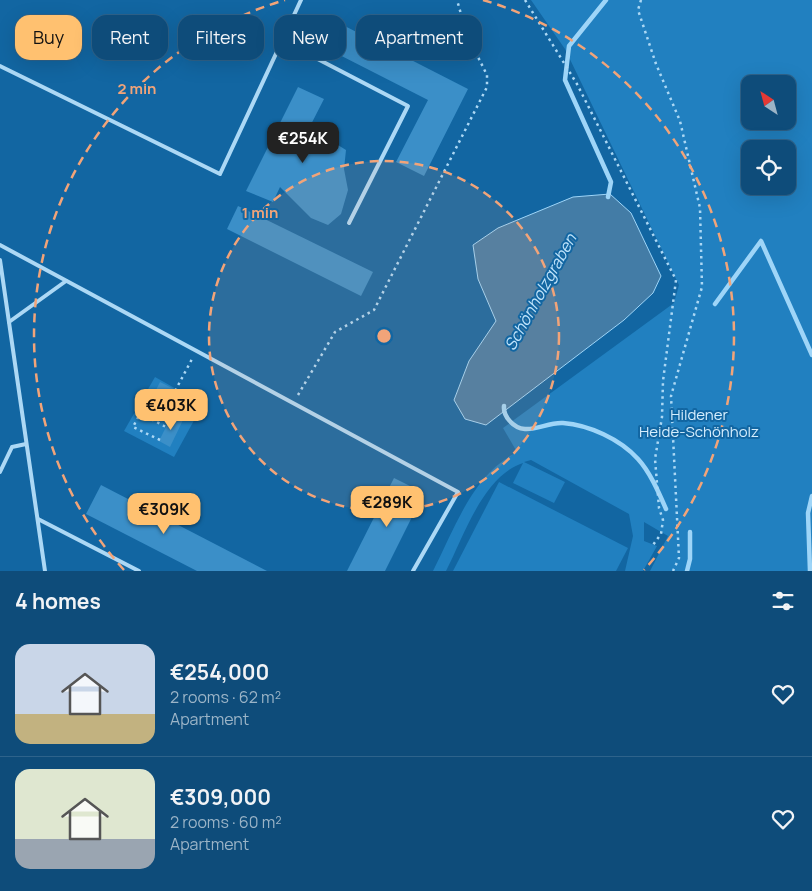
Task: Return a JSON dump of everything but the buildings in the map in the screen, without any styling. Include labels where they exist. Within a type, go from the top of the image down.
[{"type":"lane","points":[[294,15],[301,0]]},
{"type":"lane","points":[[0,66],[220,174],[274,58]]},
{"type":"lane","points":[[319,60],[408,106],[349,223]]},
{"type":"lane","points":[[0,245],[458,492],[412,571]]},
{"type":"lane","points":[[0,260],[45,571]]},
{"type":"lane","points":[[8,322],[66,281]]},
{"type":"lane","points":[[0,472],[12,447],[26,444]]},
{"type":"lane","points":[[38,519],[139,571]]},
{"type":"path","points":[[293,403],[335,332],[374,310],[487,87],[487,75],[467,35],[457,0]]},
{"type":"path","points":[[525,0],[578,84],[676,280],[663,381],[662,418],[655,459],[659,508],[663,520],[660,534],[653,545]]},
{"type":"path","points":[[641,0],[638,10],[656,64],[680,121],[700,208],[702,287],[671,396],[679,558],[672,571]]},
{"type":"path","points":[[160,440],[133,427],[147,400],[183,419],[192,402],[174,393],[196,351]]},
{"type":"path","points":[[140,413],[166,427]]},
{"type":"green space","name":"Hildener Heide-Schönholz","points":[[531,0],[812,0],[812,571],[650,571],[668,536],[644,522],[644,541],[657,546],[643,571],[625,571],[633,536],[629,514],[531,460],[524,462],[565,482],[554,503],[513,483],[523,463],[509,470],[497,480],[476,509],[446,571],[433,571],[457,521],[476,488],[501,462],[517,452],[503,428],[674,303],[679,285],[565,49]]},
{"type":"green space","points":[[155,377],[203,404],[174,457],[124,431]]},
{"type":"green space","points":[[499,482],[628,548],[616,571],[453,571]]},
{"type":"water","points":[[610,194],[631,213],[661,276],[653,293],[624,320],[486,425],[465,419],[454,400],[469,361],[496,321],[478,279],[473,245],[498,228],[573,197]]},
{"type":"waterway","name":"Schönholzgraben","points":[[606,0],[569,46],[565,80],[611,182],[608,197]]},
{"type":"waterway","points":[[715,304],[761,241],[812,355]]},
{"type":"waterway","name":"Schönholzgraben","points":[[504,406],[505,414],[510,421],[521,428],[530,429],[563,423],[573,424],[604,434],[613,439],[631,452],[642,464],[654,483],[666,509]]},
{"type":"waterway","points":[[810,571],[808,513],[812,496]]},
{"type":"waterway","name":"Schönholzgraben","points":[[687,571],[690,559],[690,532]]}]
